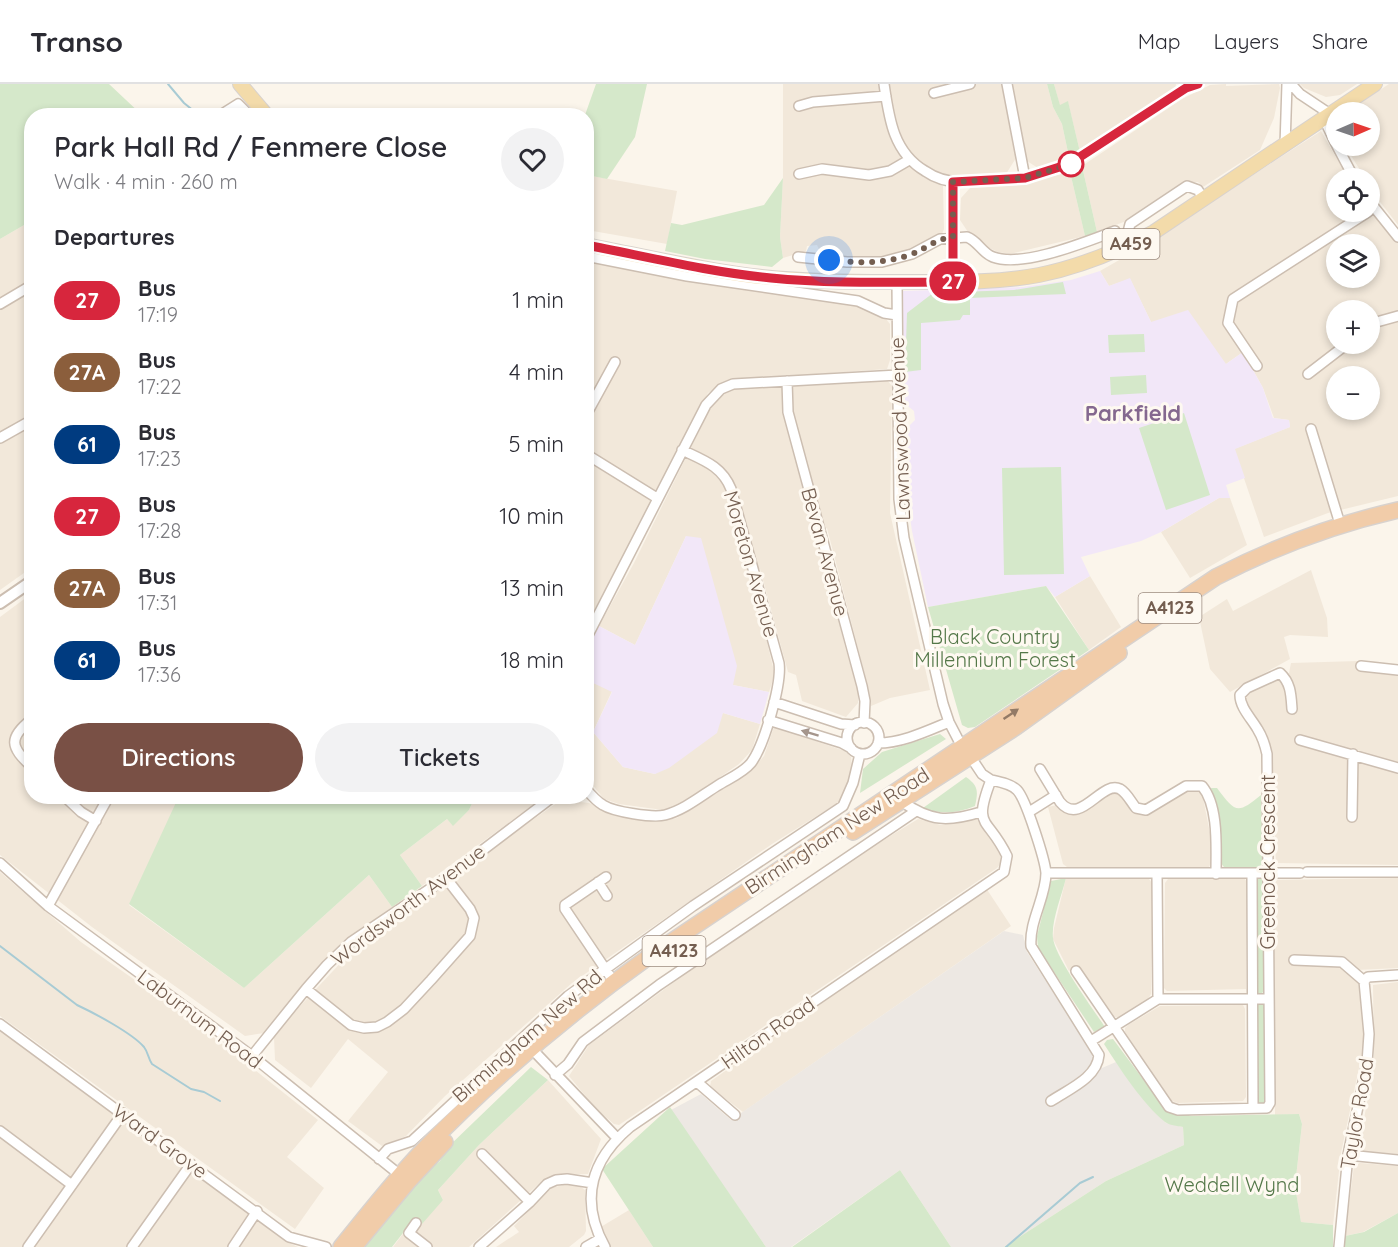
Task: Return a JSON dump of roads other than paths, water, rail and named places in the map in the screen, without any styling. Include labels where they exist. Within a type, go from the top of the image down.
[{"type":"highway","name":"Birmingham New Road","points":[[340,1247],[482,1092],[657,962],[901,801],[966,752],[1216,578],[1282,545],[1340,524],[1398,510]]},
{"type":"highway","name":"Birmingham New Road","points":[[534,1052],[614,982],[895,792],[941,763],[1025,720],[1127,648],[1222,586],[1299,548],[1343,533],[1398,520]]},
{"type":"highway","name":"Birmingham New Road","points":[[354,1247],[404,1179]]},
{"type":"main road","points":[[240,84],[260,108]]},
{"type":"main road","name":"A459","points":[[1348,102],[1375,84]]},
{"type":"main road","name":"A459","points":[[594,247],[761,277],[836,282],[953,282],[1037,276],[1131,244],[1173,221],[1326,117]]},
{"type":"street","points":[[884,84],[891,124],[897,142],[909,160],[932,175],[953,182],[1025,178],[1076,162],[1186,86],[1198,84]]},
{"type":"street","points":[[934,93],[970,84]]},
{"type":"street","points":[[1007,84],[1025,178]]},
{"type":"street","points":[[1289,84],[1326,115]]},
{"type":"street","points":[[1285,146],[1289,84]]},
{"type":"street","points":[[799,106],[813,102],[886,96]]},
{"type":"street","points":[[799,174],[822,170],[868,175],[890,171],[909,160]]},
{"type":"street","points":[[953,182],[953,282]]},
{"type":"street","points":[[1131,244],[1128,232],[1130,224],[1187,186],[1198,190],[1204,200]]},
{"type":"street","points":[[1380,218],[1398,237]]},
{"type":"street","points":[[1257,366],[1228,323],[1233,299],[1349,222]]},
{"type":"street","points":[[798,257],[847,262],[882,262],[912,254],[940,239],[953,237],[971,238],[989,255],[1014,260],[1066,248],[1115,231]]},
{"type":"street","points":[[812,258],[813,248]]},
{"type":"street","points":[[594,258],[687,276],[858,301],[884,313],[897,315]]},
{"type":"street","name":"Lawnswood Avenue","points":[[897,282],[899,496],[904,538],[934,673],[949,722],[966,752],[982,774],[991,780]]},
{"type":"street","points":[[0,304],[24,290]]},
{"type":"street","points":[[1380,321],[1398,316]]},
{"type":"street","points":[[1308,374],[1334,354]]},
{"type":"street","points":[[594,400],[615,362]]},
{"type":"street","points":[[594,623],[706,405],[721,389],[733,384],[898,375]]},
{"type":"street","name":"Bevan Avenue","points":[[788,381],[788,412],[862,686],[865,701],[859,724]]},
{"type":"street","points":[[0,438],[24,424]]},
{"type":"street","points":[[1311,429],[1340,524]]},
{"type":"street","name":"Moreton Avenue","points":[[594,798],[610,808],[648,815],[664,816],[677,810],[749,765],[757,753],[774,702],[780,676],[779,663],[731,489],[718,469],[682,450]]},
{"type":"street","points":[[594,459],[657,498]]},
{"type":"street","points":[[0,603],[24,586]]},
{"type":"street","points":[[1361,666],[1398,670]]},
{"type":"street","name":"Greenock Crescent","points":[[1252,874],[1253,1108],[1267,1108],[1270,1103],[1267,754],[1264,742],[1245,710],[1240,695],[1247,688],[1280,673],[1286,678],[1291,689],[1292,709]]},
{"type":"street","points":[[768,720],[842,743],[860,754],[872,752],[878,742],[876,730],[869,724],[842,724],[774,702]]},
{"type":"street","points":[[878,742],[886,743],[915,735],[949,722]]},
{"type":"street","points":[[850,748],[847,735],[859,724]]},
{"type":"street","points":[[24,726],[18,731],[15,741],[16,751],[24,758]]},
{"type":"street","points":[[1300,740],[1398,768]]},
{"type":"street","name":"Birmingham New Rd","points":[[379,1159],[388,1149],[411,1141],[568,996],[605,967],[843,806],[853,783],[860,754]]},
{"type":"street","points":[[1352,816],[1353,754]]},
{"type":"street","points":[[1040,769],[1064,806],[1077,808],[1108,790],[1116,788],[1125,793],[1136,808],[1143,810],[1186,786],[1193,784],[1202,786],[1208,794],[1216,832],[1216,874]]},
{"type":"street","points":[[901,801],[925,816],[947,819],[981,812],[991,780],[1015,788],[1021,795],[1029,812],[1046,873],[1032,930],[1031,946],[1099,1054],[1094,1070],[1082,1081],[1051,1101]]},
{"type":"street","points":[[1268,789],[1280,789]]},
{"type":"street","points":[[1029,812],[1056,795]]},
{"type":"street","points":[[72,804],[96,821]]},
{"type":"street","points":[[48,906],[105,804]]},
{"type":"street","name":"Wordsworth Avenue","points":[[252,1056],[306,988],[351,942],[446,878],[543,804]]},
{"type":"street","points":[[555,1075],[568,1064],[583,1042],[659,985],[916,811]]},
{"type":"street","name":"Hilton Road","points":[[602,1243],[594,1224],[593,1183],[603,1156],[617,1138],[1004,872],[1007,856],[982,819],[981,812]]},
{"type":"street","name":"Laburnum Road","points":[[0,863],[48,906],[252,1056],[404,1179]]},
{"type":"street","points":[[1046,873],[1398,872]]},
{"type":"street","points":[[1157,874],[1158,999]]},
{"type":"street","points":[[306,988],[351,1025],[364,1028],[377,1027],[404,1009],[470,936],[473,928],[474,918],[470,909],[446,878]]},
{"type":"street","points":[[607,896],[602,879],[565,905],[565,909],[614,982]]},
{"type":"street","points":[[1294,960],[1342,962],[1364,981],[1368,977],[1398,975]]},
{"type":"street","points":[[1076,971],[1169,1107],[1178,1110],[1253,1108]]},
{"type":"street","name":"Taylor Road","points":[[1339,1247],[1348,1155],[1367,1062],[1369,1034],[1364,981]]},
{"type":"street","points":[[1091,1041],[1158,999],[1269,999]]},
{"type":"street","name":"Ward Grove","points":[[0,1024],[257,1211],[289,1237],[307,1245],[326,1247]]},
{"type":"street","points":[[534,1052],[617,1138]]},
{"type":"street","points":[[697,1082],[735,1115]]},
{"type":"street","points":[[28,1247],[123,1113]]},
{"type":"street","points":[[0,1131],[72,1185]]},
{"type":"street","points":[[481,1154],[530,1202]]},
{"type":"street","points":[[1348,1155],[1398,1160]]},
{"type":"street","points":[[132,1247],[191,1164]]},
{"type":"street","points":[[478,1247],[530,1202],[547,1184],[556,1180],[593,1183]]},
{"type":"street","points":[[233,1247],[257,1211]]},
{"type":"street","points":[[416,1223],[409,1233],[427,1247]]},
{"type":"street","points":[[586,1247],[602,1243]]},
{"type":"waterway","points":[[168,84],[190,108]]},
{"type":"waterway","points":[[0,946],[77,1005],[131,1036],[144,1047],[152,1064],[191,1089],[204,1092],[220,1101]]},
{"type":"waterway","points":[[1006,1247],[1080,1183],[1093,1177]]},
{"type":"district","name":"Parkfield","points":[[1133,413]]},
{"type":"park label","name":"Black Country Millennium Forest","points":[[995,648]]},
{"type":"park label","name":"Weddell Wynd","points":[[1232,1185]]}]
